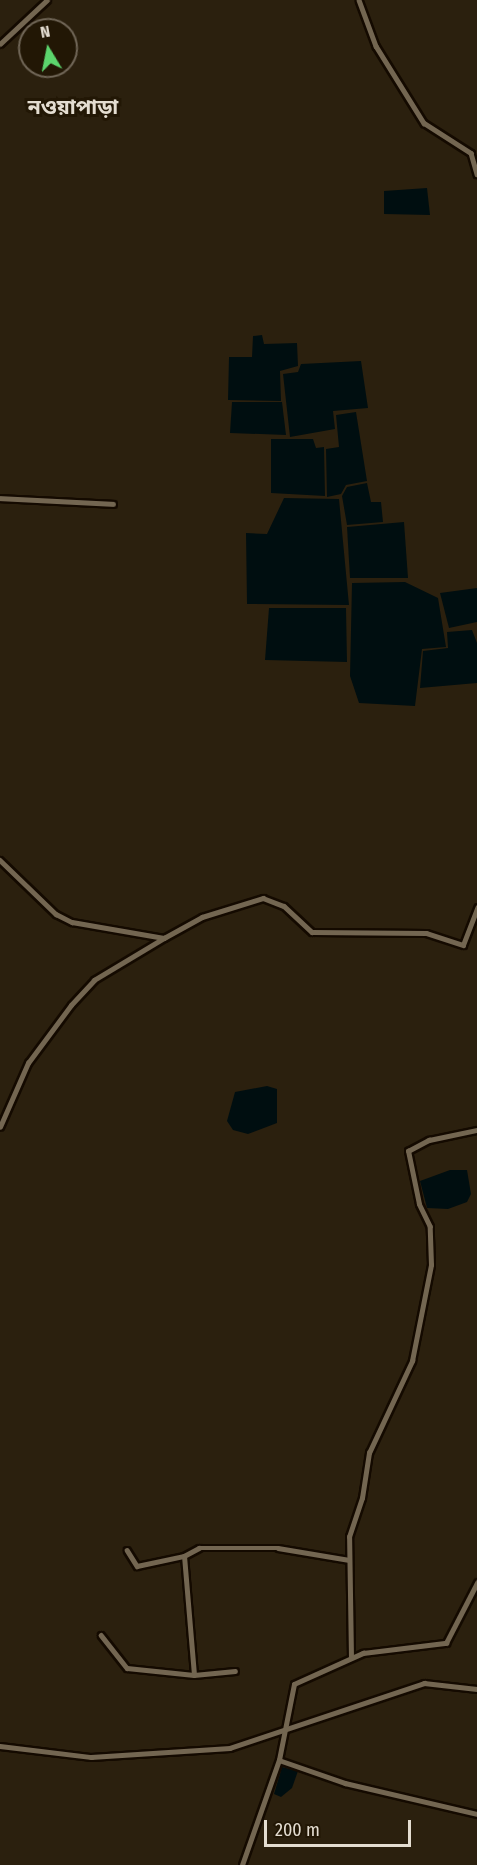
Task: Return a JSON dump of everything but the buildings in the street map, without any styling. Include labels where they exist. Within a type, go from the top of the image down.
[{"type":"street","points":[[0,44],[47,0]]},
{"type":"street","points":[[358,0],[376,46],[424,123],[471,153],[477,174]]},
{"type":"street","points":[[0,498],[113,504]]},
{"type":"street","points":[[0,860],[56,914],[72,922],[164,938]]},
{"type":"street","points":[[0,1127],[28,1063],[71,1005],[94,980],[202,917],[263,898],[284,906],[312,933],[426,933],[463,945],[477,908]]},
{"type":"street","points":[[351,1658],[349,1537],[362,1498],[369,1454],[412,1361],[431,1265],[430,1227],[419,1204],[408,1151],[429,1140],[477,1130]]},
{"type":"street","points":[[127,1550],[137,1566],[184,1556],[199,1548],[278,1548],[349,1560]]},
{"type":"street","points":[[184,1556],[194,1675]]},
{"type":"street","points":[[242,1865],[279,1760],[294,1684],[351,1658],[377,1650],[446,1643],[477,1583]]},
{"type":"street","points":[[101,1635],[127,1668],[194,1675],[235,1671]]},
{"type":"street","points":[[0,1746],[91,1757],[173,1754],[230,1748],[284,1732],[424,1683],[477,1689]]},
{"type":"street","points":[[279,1760],[345,1783],[477,1814]]},
{"type":"shaded area","points":[[427,188],[430,215],[384,214],[384,191]]},
{"type":"shaded area","points":[[262,335],[264,344],[297,343],[298,366],[280,371],[281,401],[228,400],[229,357],[252,357],[253,336]]},
{"type":"shaded area","points":[[361,361],[368,408],[333,411],[335,429],[290,437],[283,374],[298,372],[301,364]]},
{"type":"shaded area","points":[[232,402],[282,402],[286,435],[230,433]]},
{"type":"shaded area","points":[[356,412],[367,481],[346,485],[341,494],[327,497],[326,449],[339,447],[336,415]]},
{"type":"shaded area","points":[[271,439],[313,439],[316,448],[324,447],[325,496],[271,493]]},
{"type":"shaded area","points":[[367,483],[371,502],[381,502],[383,522],[347,525],[342,496],[347,487]]},
{"type":"shaded area","points":[[284,498],[339,499],[349,605],[247,604],[246,533],[267,534]]},
{"type":"shaded area","points":[[404,522],[408,578],[350,578],[347,527]]},
{"type":"shaded area","points":[[405,582],[438,598],[446,647],[422,649],[415,706],[359,703],[350,676],[352,583]]},
{"type":"shaded area","points":[[477,588],[477,622],[449,628],[440,593]]},
{"type":"shaded area","points":[[269,608],[346,608],[347,662],[265,660]]},
{"type":"shaded area","points":[[472,630],[477,643],[477,683],[420,688],[423,651],[448,648],[447,632]]},
{"type":"shaded area","points":[[267,1086],[277,1089],[277,1123],[248,1134],[233,1130],[227,1121],[235,1092]]},
{"type":"shaded area","points":[[450,1170],[467,1170],[471,1194],[467,1202],[448,1209],[427,1208],[420,1181]]},
{"type":"shaded area","points":[[282,1767],[298,1771],[292,1788],[281,1797],[274,1794]]},
{"type":"district","name":"নওয়াপাড়া","points":[[73,107]]}]
